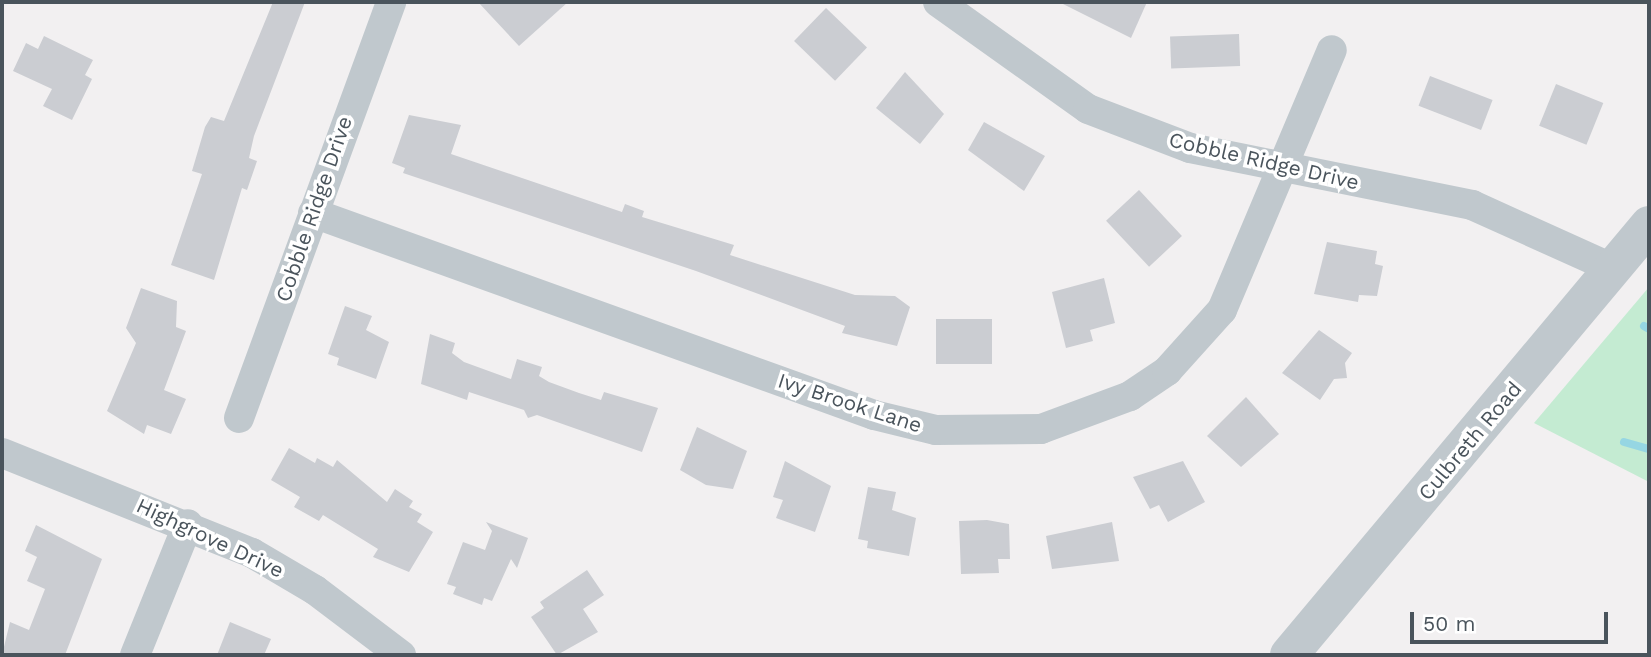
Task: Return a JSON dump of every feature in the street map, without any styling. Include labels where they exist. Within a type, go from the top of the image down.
[{"type":"street","name":"Cobble Ridge Drive","points":[[239,418],[391,2]]},
{"type":"street","name":"Cobble Ridge Drive","points":[[938,2],[1071,102],[1190,148],[1284,170],[1472,205],[1614,269]]},
{"type":"street","name":"Ivy Brook Lane","points":[[313,213],[874,415],[986,433],[1041,429],[1085,415],[1167,371],[1222,310],[1284,170],[1332,50]]},
{"type":"street","name":"Culbreth Road","points":[[1289,655],[1649,225]]},
{"type":"street","name":"Highgrove Drive","points":[[2,453],[188,524],[315,590],[401,655]]},
{"type":"street","points":[[135,655],[188,524]]},
{"type":"green space","points":[[1649,287],[1649,482],[1534,423]]},
{"type":"building","points":[[273,2],[305,2],[254,136],[249,158],[257,161],[247,190],[242,188],[214,280],[171,265],[202,174],[192,171],[205,127],[211,117],[224,121]]},
{"type":"building","points":[[478,2],[568,2],[519,46]]},
{"type":"building","points":[[1059,2],[1147,2],[1131,38]]},
{"type":"building","points":[[826,8],[867,48],[835,81],[794,41]]},
{"type":"building","points":[[1239,34],[1240,66],[1171,68],[1170,36]]},
{"type":"building","points":[[44,36],[93,60],[85,75],[92,79],[72,120],[43,106],[52,89],[13,71],[26,43],[38,49]]},
{"type":"building","points":[[905,72],[944,114],[920,144],[876,108]]},
{"type":"building","points":[[1430,76],[1493,100],[1481,130],[1419,106]]},
{"type":"building","points":[[1556,84],[1603,103],[1586,145],[1539,126]]},
{"type":"building","points":[[409,115],[461,125],[451,154],[622,212],[625,204],[644,211],[642,217],[734,245],[730,255],[855,295],[895,296],[910,307],[897,346],[842,333],[845,326],[696,271],[403,173],[405,168],[392,163]]},
{"type":"building","points":[[984,122],[1045,156],[1024,191],[968,150]]},
{"type":"building","points":[[1139,190],[1182,236],[1149,267],[1106,221]]},
{"type":"building","points":[[1327,242],[1377,251],[1375,264],[1383,266],[1377,296],[1359,295],[1358,302],[1314,294]]},
{"type":"building","points":[[1104,278],[1115,323],[1090,330],[1093,341],[1066,348],[1052,292]]},
{"type":"building","points":[[141,288],[177,301],[176,327],[186,331],[164,390],[186,399],[171,434],[147,425],[144,434],[107,411],[136,343],[126,328]]},
{"type":"building","points":[[345,306],[372,316],[366,330],[389,342],[376,379],[337,365],[339,358],[328,354]]},
{"type":"building","points":[[936,319],[992,319],[992,364],[936,364]]},
{"type":"building","points":[[1319,330],[1352,353],[1345,363],[1347,378],[1334,379],[1320,400],[1282,373]]},
{"type":"building","points":[[430,334],[455,343],[452,353],[464,362],[511,379],[517,359],[542,367],[539,376],[579,393],[601,400],[604,392],[658,408],[642,452],[537,415],[528,418],[524,410],[469,392],[467,400],[421,384]]},
{"type":"building","points":[[1246,397],[1279,434],[1241,467],[1207,436]]},
{"type":"building","points":[[697,427],[747,451],[733,489],[706,485],[680,470]]},
{"type":"building","points":[[289,448],[315,463],[317,458],[333,467],[337,460],[387,502],[395,489],[413,501],[409,507],[422,514],[417,522],[433,532],[409,572],[373,557],[378,549],[323,515],[319,521],[294,507],[300,497],[271,480]]},
{"type":"building","points":[[785,461],[831,486],[815,532],[776,518],[783,500],[773,497]]},
{"type":"building","points":[[1183,461],[1205,502],[1168,522],[1159,505],[1150,509],[1133,477]]},
{"type":"building","points":[[868,487],[896,492],[892,510],[916,518],[909,556],[867,548],[868,541],[858,539]]},
{"type":"building","points":[[987,520],[1009,524],[1010,559],[998,559],[999,573],[961,574],[959,521]]},
{"type":"building","points":[[486,522],[528,538],[517,568],[511,559],[492,601],[484,598],[482,605],[453,594],[456,587],[447,584],[463,542],[485,550],[492,531]]},
{"type":"building","points":[[1112,522],[1119,561],[1052,569],[1046,536]]},
{"type":"building","points":[[36,525],[102,559],[65,655],[2,655],[10,622],[29,630],[45,589],[27,581],[37,557],[25,551]]},
{"type":"building","points":[[587,570],[604,595],[583,609],[598,632],[557,655],[531,617],[544,608],[540,602]]},
{"type":"building","points":[[230,622],[271,639],[264,655],[217,655]]},
{"type":"waterway","points":[[1644,326],[1649,329]]},
{"type":"waterway","points":[[1624,442],[1649,449]]}]
